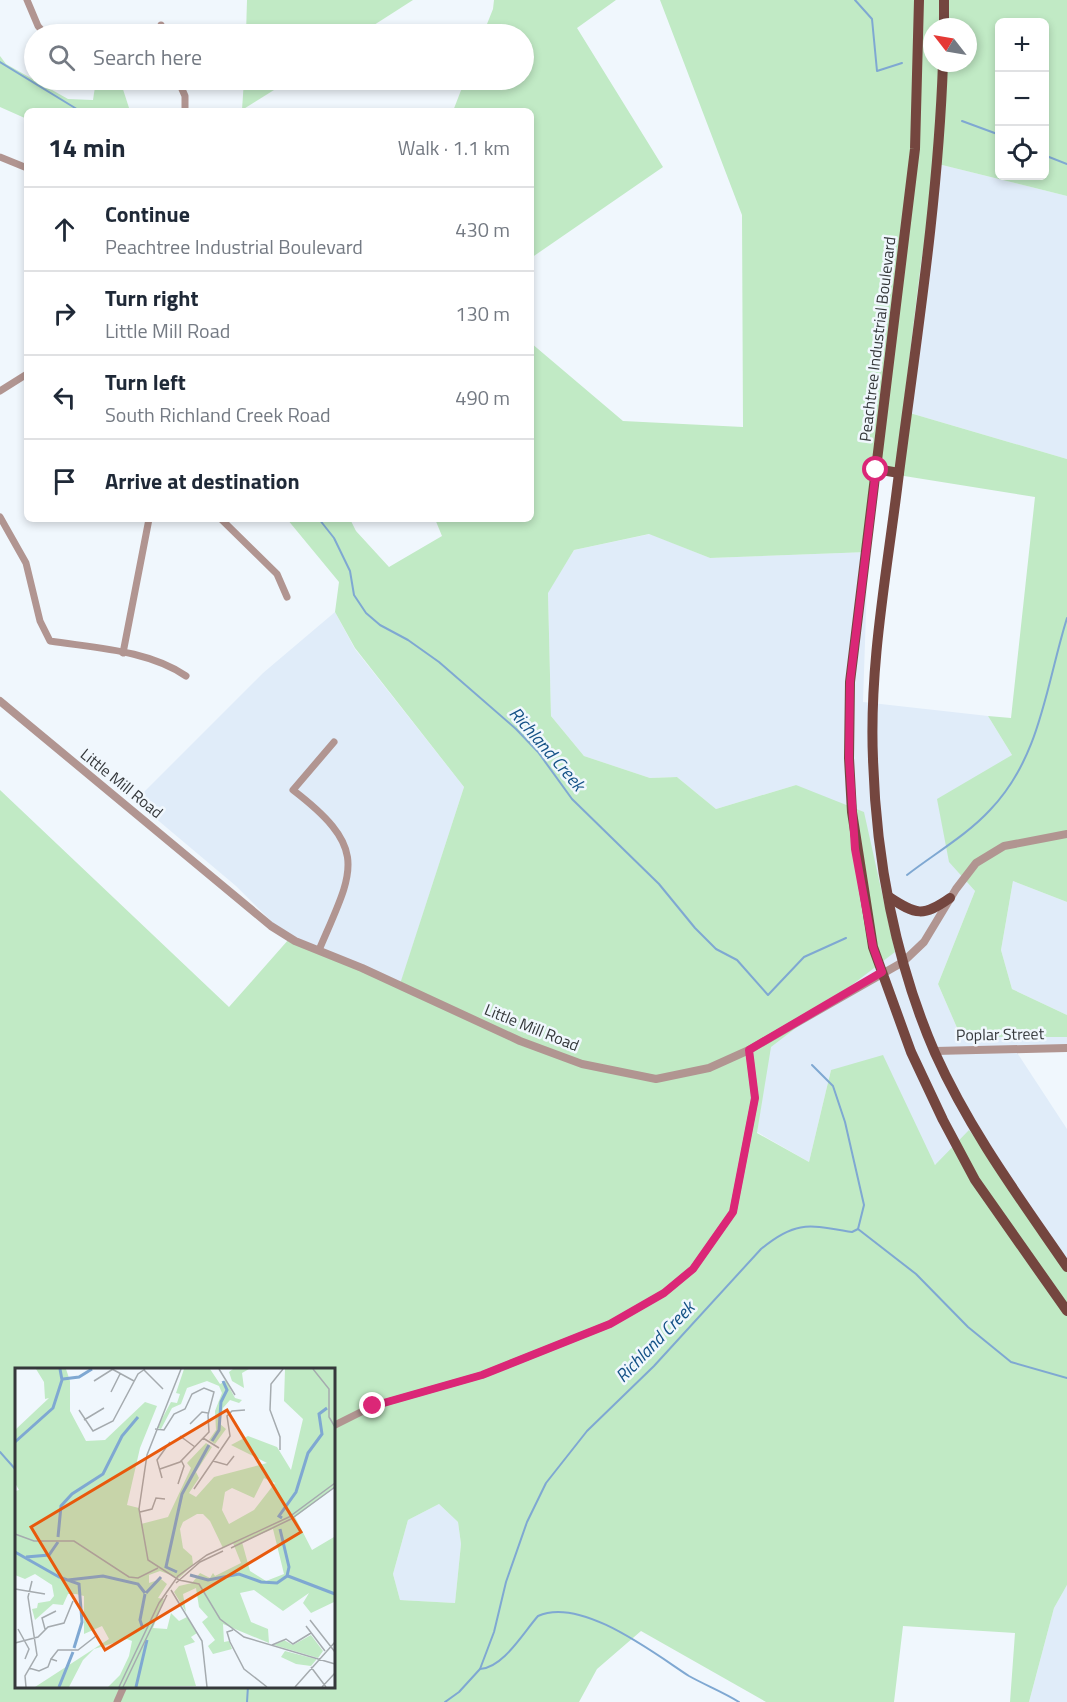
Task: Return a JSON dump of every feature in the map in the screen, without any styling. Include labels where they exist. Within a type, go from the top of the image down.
[{"type":"main road","name":"Peachtree Industrial Boulevard","points":[[919,0],[915,149],[850,682],[849,758],[855,849],[873,947],[911,1052],[975,1180],[1067,1311]]},
{"type":"main road","points":[[944,0],[944,18]]},
{"type":"main road","points":[[943,72],[940,152],[884,588],[872,756],[880,846],[903,962],[934,1051],[962,1109],[996,1167],[1067,1267]]},
{"type":"main road","points":[[876,470],[899,473]]},
{"type":"main road","points":[[889,897],[911,911],[931,912],[950,898]]},
{"type":"street","points":[[27,0],[37,24]]},
{"type":"street","points":[[182,90],[185,108]]},
{"type":"street","points":[[0,157],[24,167]]},
{"type":"street","points":[[0,391],[24,376]]},
{"type":"street","points":[[0,517],[26,563],[40,621],[50,641],[123,653],[170,665],[186,676]]},
{"type":"street","points":[[123,653],[148,522]]},
{"type":"street","points":[[224,522],[277,574],[287,597]]},
{"type":"street","name":"Little Mill Road","points":[[0,701],[271,926],[295,941],[520,1041],[582,1064],[622,1074],[656,1079],[709,1068],[749,1050],[903,962],[924,942],[950,898],[976,864],[1004,846],[1067,834]]},
{"type":"street","points":[[319,950],[347,883],[348,857],[345,844],[329,820],[293,790],[334,742]]},
{"type":"street","name":"Poplar Street","points":[[934,1051],[1067,1047]]},
{"type":"street","points":[[334,1426],[373,1406],[482,1375],[610,1324],[664,1293],[693,1269],[733,1212],[755,1098],[749,1050]]},
{"type":"street","points":[[117,1702],[124,1687]]},
{"type":"shaded area","points":[[938,164],[995,180],[1067,196],[1067,459],[903,411],[921,263]]},
{"type":"shaded area","points":[[650,534],[710,558],[868,552],[863,702],[988,716],[1012,755],[949,861],[975,891],[938,984],[961,1037],[1067,1037],[1067,1046],[1014,1048],[1067,1129],[1067,1262],[969,1131],[936,1165],[831,1070],[809,1162],[757,1132],[770,1047],[895,951],[796,785],[716,809],[677,777],[650,778],[584,756],[551,716],[548,592],[574,550]]},
{"type":"shaded area","points":[[335,612],[355,649],[464,787],[399,988],[289,939],[236,886],[135,801],[263,673]]},
{"type":"shaded area","points":[[1013,881],[1067,902],[1067,1015],[1012,989],[1001,950]]},
{"type":"shaded area","points":[[439,1504],[458,1522],[461,1544],[455,1603],[400,1600],[393,1574],[408,1520]]},
{"type":"shaded area","points":[[1067,1585],[1067,1702],[1029,1702],[1054,1608]]},
{"type":"green space","points":[[247,0],[413,0],[376,24],[246,24]]},
{"type":"green space","points":[[494,0],[616,0],[577,28],[663,167],[534,256],[534,108],[454,108],[461,90],[534,90],[534,24],[487,24]]},
{"type":"green space","points":[[660,0],[1067,0],[1067,196],[1002,180],[1049,180],[1049,18],[995,18],[995,178],[938,164],[921,263],[903,411],[1067,459],[1067,902],[1013,881],[1001,950],[1012,989],[1067,1015],[1067,1037],[961,1037],[938,984],[975,891],[949,862],[937,799],[1012,755],[988,716],[1011,718],[1035,497],[873,471],[868,552],[710,558],[649,534],[574,550],[548,593],[551,716],[584,756],[650,778],[677,777],[716,809],[796,785],[864,812],[895,952],[771,1047],[757,1133],[809,1162],[831,1070],[883,1055],[935,1165],[969,1130],[1067,1262],[1067,1585],[1054,1608],[1029,1702],[1010,1702],[1015,1633],[903,1626],[894,1702],[766,1702],[641,1631],[597,1669],[579,1702],[0,1702],[0,790],[229,1007],[289,939],[399,987],[464,787],[355,648],[335,612],[339,582],[289,522],[352,522],[356,531],[389,567],[442,536],[436,522],[534,522],[534,346],[623,421],[743,427],[742,215]],"holes":[[[439,1504],[458,1522],[461,1544],[455,1603],[400,1600],[393,1574],[408,1520]]]},
{"type":"green space","points":[[0,56],[6,64],[24,74],[24,90],[52,90],[68,99],[93,100],[94,90],[123,90],[129,108],[24,108],[24,118],[0,107]]},
{"type":"green space","points":[[243,90],[274,90],[245,108],[242,108]]},
{"type":"waterway","points":[[855,0],[872,19],[877,71],[902,63]]},
{"type":"waterway","name":"Richland Creek","points":[[0,62],[24,77]]},
{"type":"waterway","name":"Richland Creek","points":[[46,90],[75,108]]},
{"type":"waterway","points":[[962,121],[995,133]]},
{"type":"waterway","points":[[1049,157],[1067,164]]},
{"type":"waterway","name":"Richland Creek","points":[[321,522],[334,538],[350,571],[354,595],[366,613],[380,625],[408,640],[439,662],[516,729],[538,752],[572,799],[659,884],[695,928],[716,949],[737,960],[768,995],[804,957],[846,938]]},
{"type":"waterway","points":[[907,875],[971,828],[990,810],[1021,767],[1040,719],[1067,618]]},
{"type":"waterway","name":"Richland Creek","points":[[812,1065],[833,1086],[845,1122],[864,1205],[858,1229]]},
{"type":"waterway","name":"Richland Creek","points":[[445,1702],[459,1692],[480,1669],[494,1632],[506,1582],[527,1522],[546,1483],[587,1431],[654,1366],[761,1249],[773,1240],[784,1233],[804,1227],[852,1232],[858,1229]]},
{"type":"waterway","points":[[858,1229],[916,1274],[968,1327],[1011,1362],[1067,1378]]},
{"type":"waterway","points":[[0,1452],[15,1469]]},
{"type":"waterway","points":[[480,1669],[497,1663],[505,1656],[538,1616],[555,1612],[575,1614],[596,1620],[617,1630],[689,1676],[739,1702]]},
{"type":"waterway","points":[[247,1702],[248,1687]]},
{"type":"route","points":[[373,1406],[482,1375],[610,1324],[664,1293],[693,1269],[733,1212],[755,1098],[749,1050],[784,1032],[882,972],[873,947],[855,849],[849,758],[850,682],[876,470]]}]
